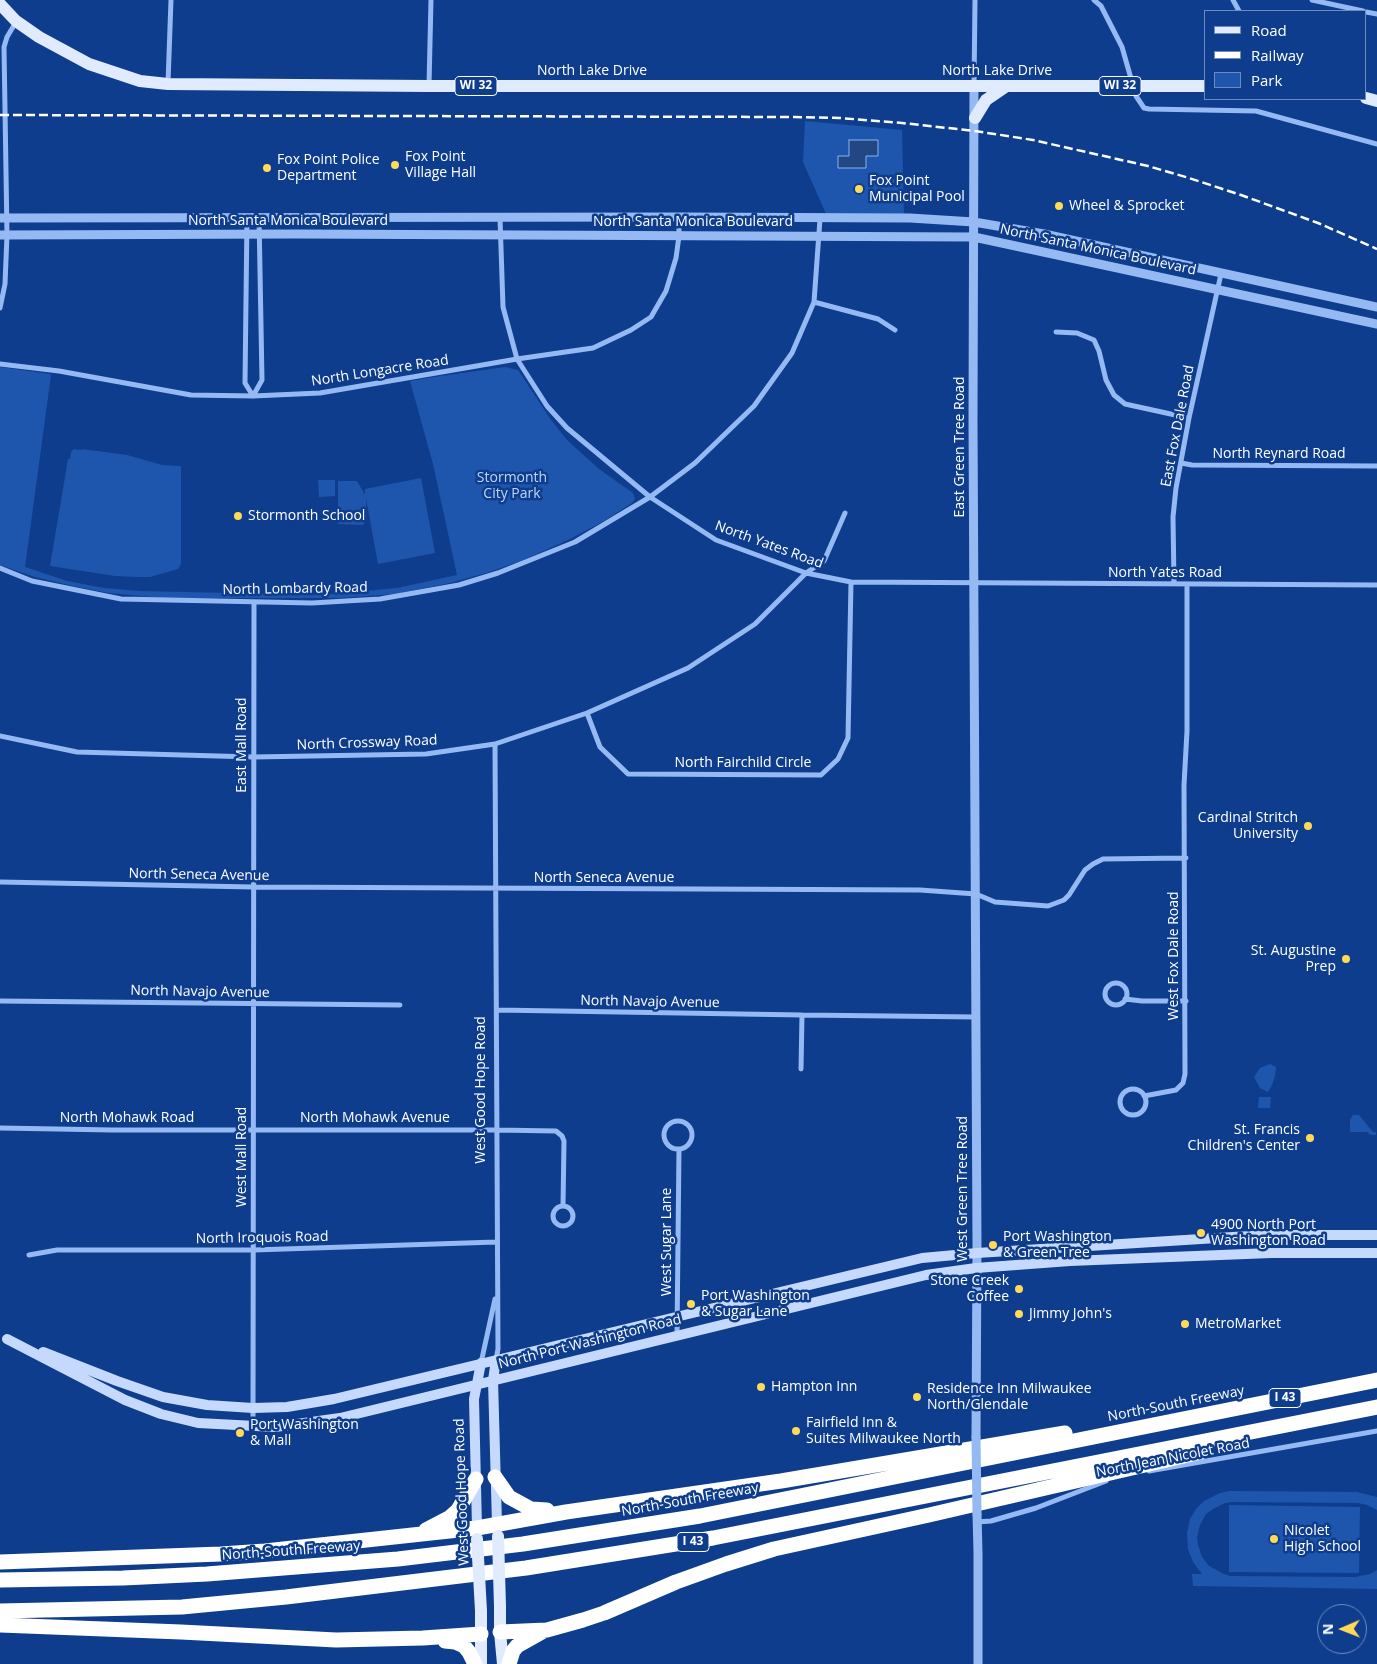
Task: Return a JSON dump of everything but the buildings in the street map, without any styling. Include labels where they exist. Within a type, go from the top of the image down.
[{"type":"highway","name":"North-South Freeway","points":[[0,1580],[123,1578],[217,1573],[398,1560],[523,1544],[700,1516],[1377,1380]]},
{"type":"highway","name":"I 43","points":[[0,1611],[182,1607],[286,1597],[526,1568],[713,1538],[1377,1408]]},
{"type":"highway","points":[[0,1562],[221,1554],[413,1535],[477,1533],[497,1530],[566,1512],[781,1480],[1150,1418],[1193,1417]]},
{"type":"highway","points":[[509,1664],[513,1651],[517,1646],[547,1630],[604,1613],[676,1582],[762,1552],[1209,1450],[1236,1435]]},
{"type":"highway","points":[[496,1477],[509,1497],[531,1509],[566,1512]]},
{"type":"highway","points":[[413,1535],[450,1518],[458,1510],[476,1479]]},
{"type":"highway","points":[[0,1625],[326,1640],[424,1638],[481,1634]]},
{"type":"highway","points":[[500,1632],[547,1630]]},
{"type":"highway","points":[[424,1638],[455,1642],[464,1646],[475,1664]]},
{"type":"main road","name":"North Lake Drive","points":[[0,4],[16,21],[39,37],[89,64],[140,81],[168,84],[1204,86]]},
{"type":"main road","points":[[975,118],[986,100],[1007,86]]},
{"type":"main road","name":"North Port Washington Road","points":[[3,1337],[163,1397],[207,1405],[253,1408],[287,1407],[334,1399],[922,1258],[1262,1236],[1377,1235]]},
{"type":"main road","name":"North Port Washington Road","points":[[3,1337],[124,1400],[161,1414],[198,1423],[276,1427],[311,1423],[380,1408],[926,1275],[976,1268],[1070,1261],[1288,1252],[1377,1253]]},
{"type":"main road","points":[[922,1258],[926,1275]]},
{"type":"main road","points":[[739,1301],[741,1320]]},
{"type":"main road","name":"West Good Hope Road","points":[[496,1360],[493,1380],[500,1632],[503,1664]]},
{"type":"main road","name":"West Good Hope Road","points":[[480,1363],[474,1405],[481,1664]]},
{"type":"main road","points":[[415,1379],[419,1398]]},
{"type":"main road","points":[[376,1389],[380,1408]]},
{"type":"main road","points":[[481,1634],[500,1632]]},
{"type":"street","points":[[168,84],[170,0]]},
{"type":"street","points":[[429,86],[431,0]]},
{"type":"street","name":"East Green Tree Road","points":[[975,0],[974,583],[976,894]]},
{"type":"street","points":[[1094,0],[1100,6],[1122,47],[1141,106],[1149,109],[1256,111],[1377,144]]},
{"type":"street","points":[[1312,0],[1355,10]]},
{"type":"street","points":[[0,308],[5,284],[3,235],[4,47],[16,21]]},
{"type":"street","name":"North Santa Monica Boulevard","points":[[3,218],[679,216],[910,218],[974,222],[1044,234],[1377,307]]},
{"type":"street","name":"North Longacre Road","points":[[0,364],[59,371],[191,394],[253,396],[320,393],[517,359],[593,348],[631,330],[650,317],[666,291],[676,258],[679,216]]},
{"type":"street","points":[[573,217],[573,236]]},
{"type":"street","points":[[116,218],[116,235]]},
{"type":"street","points":[[185,218],[185,235]]},
{"type":"street","points":[[247,218],[246,384],[253,396]]},
{"type":"street","points":[[253,396],[262,380],[259,218]]},
{"type":"street","points":[[296,218],[296,234]]},
{"type":"street","points":[[328,235],[330,218]]},
{"type":"street","name":"North Yates Road","points":[[500,218],[503,307],[517,359],[547,406],[567,428],[650,497],[716,540],[806,573],[851,582],[1377,585]]},
{"type":"street","name":"North Lombardy Road","points":[[0,568],[32,581],[121,599],[312,603],[380,599],[459,585],[498,573],[574,542],[650,497],[694,463],[754,406],[792,353],[814,302],[820,218]]},
{"type":"street","points":[[910,218],[910,237]]},
{"type":"street","name":"North Santa Monica Boulevard","points":[[3,235],[296,234],[974,237],[1377,324]]},
{"type":"street","name":"East Fox Dale Road","points":[[1174,584],[1173,517],[1176,488],[1189,418],[1221,274]]},
{"type":"street","points":[[814,302],[878,319],[896,330]]},
{"type":"street","points":[[1056,332],[1077,332],[1094,340],[1099,351],[1106,380],[1114,395],[1125,404],[1189,418]]},
{"type":"street","name":"North Reynard Road","points":[[1181,463],[1192,465],[1377,466]]},
{"type":"street","name":"North Crossway Road","points":[[0,736],[78,752],[253,757],[426,754],[495,744],[587,713],[688,668],[755,624],[806,573],[824,561],[845,513]]},
{"type":"street","name":"North Fairchild Circle","points":[[587,713],[600,747],[628,774],[821,775],[838,759],[848,738],[851,582]]},
{"type":"street","name":"West Fox Dale Road","points":[[1144,1096],[1170,1092],[1180,1088],[1185,1074],[1186,858],[1184,785],[1187,730],[1187,584]]},
{"type":"street","name":"East Mall Road","points":[[253,887],[254,602]]},
{"type":"street","name":"West Good Hope Road","points":[[495,744],[498,1349],[496,1360]]},
{"type":"street","name":"North Seneca Avenue","points":[[0,882],[495,890],[910,890],[976,894],[995,902],[1052,906],[1064,900],[1088,868],[1103,859],[1186,858]]},
{"type":"street","name":"West Mall Road","points":[[253,887],[253,1426]]},
{"type":"street","name":"West Green Tree Road","points":[[976,894],[978,1664]]},
{"type":"street","points":[[1119,983],[1125,988],[1125,999],[1120,1004],[1110,1004],[1106,999],[1106,988],[1112,984],[1119,983]]},
{"type":"street","points":[[1125,999],[1186,1001]]},
{"type":"street","name":"North Navajo Avenue","points":[[0,1001],[400,1005]]},
{"type":"street","name":"North Navajo Avenue","points":[[497,1010],[802,1016],[976,1016]]},
{"type":"street","points":[[801,1069],[802,1016]]},
{"type":"street","name":"West Fox Dale Road","points":[[1138,1090],[1144,1096],[1146,1105],[1141,1112],[1133,1115],[1128,1114],[1122,1109],[1120,1101],[1126,1091],[1138,1090]]},
{"type":"street","points":[[676,1121],[680,1121],[690,1129],[692,1138],[687,1146],[678,1149],[667,1143],[664,1134],[668,1126],[676,1121]]},
{"type":"street","name":"North Mohawk Road","points":[[0,1128],[112,1130],[253,1129]]},
{"type":"street","name":"North Mohawk Avenue","points":[[253,1129],[550,1130],[560,1133],[564,1141],[563,1206]]},
{"type":"street","name":"West Sugar Lane","points":[[677,1335],[678,1149]]},
{"type":"street","name":"North Iroquois Road","points":[[29,1255],[57,1250],[254,1250],[496,1242]]},
{"type":"street","name":"West Good Hope Road","points":[[480,1363],[497,1291]]},
{"type":"street","name":"North Jean Nicolet Road","points":[[1145,1472],[1377,1431]]},
{"type":"street","name":"North Jean Nicolet Road","points":[[977,1518],[991,1521],[1036,1508],[1091,1486],[1117,1478]]},
{"type":"green space","name":"Fox Point Municipal Pool","points":[[805,121],[902,130],[904,216],[827,216],[803,162]]},
{"type":"green space","name":"Stormonth City Park","points":[[0,367],[51,375],[25,567],[67,581],[104,588],[140,591],[322,595],[397,588],[457,575],[433,464],[410,381],[434,377],[505,367],[518,370],[551,420],[567,440],[599,469],[633,493],[635,499],[632,503],[604,521],[521,561],[450,583],[395,594],[339,598],[163,598],[109,593],[73,586],[35,577],[0,565]]},
{"type":"green space","points":[[74,449],[127,455],[162,465],[181,466],[181,564],[178,569],[150,577],[137,577],[115,576],[50,566],[68,459],[70,459],[71,452]]},
{"type":"green space","points":[[421,478],[435,553],[378,564],[366,498],[367,520],[363,525],[338,524],[338,481],[357,481],[365,495],[365,489]]},
{"type":"green space","points":[[318,480],[335,480],[335,496],[319,497]]},
{"type":"green space","points":[[1270,1064],[1276,1067],[1275,1076],[1268,1092],[1260,1088],[1254,1077],[1260,1068]]},
{"type":"green space","points":[[1259,1097],[1271,1097],[1270,1108],[1258,1108]]},
{"type":"green space","points":[[1353,1115],[1359,1115],[1373,1132],[1376,1132],[1376,1135],[1371,1135],[1367,1132],[1350,1132],[1350,1120]]},
{"type":"green space","points":[[1230,1491],[1357,1492],[1377,1497],[1377,1510],[1358,1503],[1225,1503],[1206,1514],[1200,1525],[1197,1537],[1202,1557],[1209,1566],[1230,1576],[1355,1577],[1370,1574],[1377,1570],[1377,1589],[1193,1586],[1192,1574],[1202,1574],[1193,1562],[1188,1549],[1187,1533],[1190,1519],[1204,1501],[1220,1493]]},
{"type":"green space","points":[[1229,1505],[1360,1507],[1359,1573],[1229,1572]]},
{"type":"shaded area","points":[[849,140],[878,140],[878,156],[866,156],[866,168],[838,168],[838,156],[849,156]]},
{"type":"railway","points":[[0,115],[795,117],[840,118],[902,123],[1033,140],[1148,166],[1241,195],[1318,223],[1377,249]]},
{"type":"place","name":"Fox Point Village Hall","points":[[395,165]]},
{"type":"place","name":"Fox Point Police Department","points":[[267,168]]},
{"type":"place","name":"Fox Point Municipal Pool","points":[[859,189]]},
{"type":"place","name":"Wheel & Sprocket","points":[[1059,206]]},
{"type":"place","name":"Stormonth School","points":[[238,516]]},
{"type":"place","name":"Cardinal Stritch University","points":[[1308,826]]},
{"type":"place","name":"St. Augustine Prep","points":[[1346,959]]},
{"type":"place","name":"St. Francis Children's Center","points":[[1310,1138]]},
{"type":"place","name":"4900 North Port Washington Road","points":[[1201,1233]]},
{"type":"place","name":"Port Washington & Green Tree","points":[[993,1245]]},
{"type":"place","name":"Stone Creek Coffee","points":[[1019,1289]]},
{"type":"place","name":"Port Washington & Sugar Lane","points":[[691,1304]]},
{"type":"place","name":"Jimmy John's","points":[[1019,1314]]},
{"type":"place","name":"MetroMarket","points":[[1185,1324]]},
{"type":"place","name":"Hampton Inn","points":[[761,1387]]},
{"type":"place","name":"Residence Inn Milwaukee North/Glendale","points":[[917,1397]]},
{"type":"place","name":"Fairfield Inn & Suites Milwaukee North","points":[[796,1431]]},
{"type":"place","name":"Port Washington & Mall","points":[[240,1433]]},
{"type":"place","name":"Nicolet High School","points":[[1274,1539]]}]
